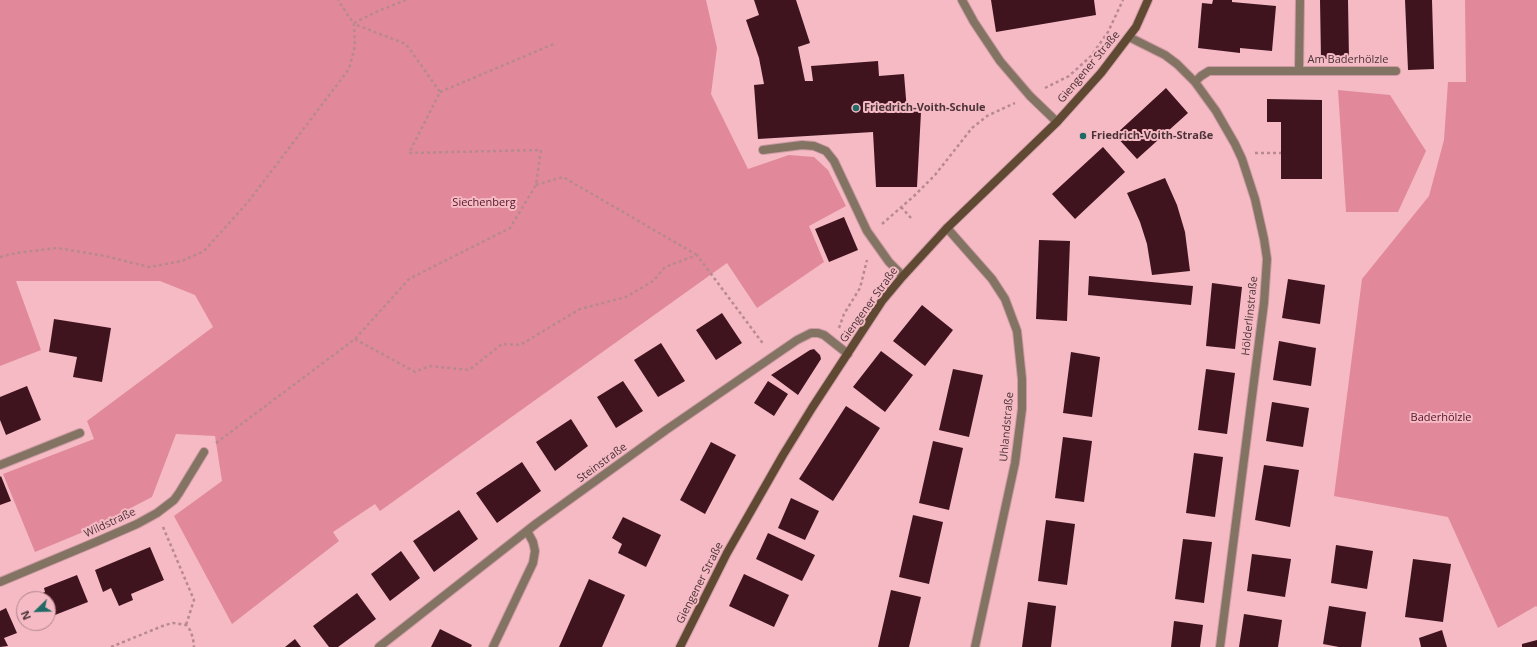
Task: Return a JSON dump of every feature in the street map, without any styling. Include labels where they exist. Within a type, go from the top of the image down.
[{"type":"main road","name":"Giengener Straße","points":[[680,647],[727,553],[783,455],[882,302],[903,276],[947,228],[1057,122],[1101,73],[1136,27],[1148,0]]},
{"type":"street","points":[[962,0],[992,50],[1030,96],[1057,122]]},
{"type":"street","name":"Am Baderhölzle","points":[[1299,70],[1300,0]]},
{"type":"street","name":"Hölderlinstraße","points":[[1129,37],[1165,55],[1177,64],[1194,82],[1216,111],[1242,159],[1261,221],[1267,259],[1220,647]]},
{"type":"street","name":"Am Baderhölzle","points":[[1194,82],[1209,71],[1396,71]]},
{"type":"street","points":[[763,150],[802,145],[814,146],[826,151],[834,161],[859,216],[872,239],[888,262],[903,276]]},
{"type":"street","name":"Uhlandstraße","points":[[947,228],[992,279],[1005,299],[1017,331],[1022,379],[1022,408],[1015,463],[975,647]]},
{"type":"street","name":"Steinstraße","points":[[379,647],[527,531],[666,430],[797,340],[811,334],[818,333],[834,342],[848,354]]},
{"type":"street","points":[[0,464],[80,433]]},
{"type":"street","name":"Wildstraße","points":[[0,582],[137,524],[157,513],[174,500],[204,452]]},
{"type":"street","points":[[494,647],[533,563],[535,551],[534,542],[527,531]]},
{"type":"path","points":[[0,257],[16,253],[57,248],[105,256],[149,267],[182,261],[204,251],[248,202],[349,69],[355,46],[354,24],[338,0]]},
{"type":"path","points":[[354,24],[378,11],[406,0]]},
{"type":"path","points":[[834,342],[844,314],[860,288],[872,239],[876,230],[935,175],[972,128],[980,121],[1068,76],[1091,56],[1108,32],[1123,0]]},
{"type":"path","points":[[354,24],[406,44],[440,92]]},
{"type":"path","points":[[204,452],[355,339],[409,279],[510,228],[536,185],[541,150],[410,153],[440,92],[556,43]]},
{"type":"path","points":[[1242,159],[1257,152],[1281,153]]},
{"type":"path","points":[[536,185],[563,177],[697,255],[756,333]]},
{"type":"path","points":[[902,207],[911,218]]},
{"type":"path","points":[[355,339],[416,372],[429,366],[469,370],[502,344],[520,345],[580,309],[626,297],[653,281],[665,267],[697,255]]},
{"type":"path","points":[[157,513],[194,600],[186,625]]},
{"type":"path","points":[[111,647],[173,623],[186,625],[192,634],[194,647]]},
{"type":"green space","name":"Siechenberg","points":[[0,0],[706,0],[717,48],[711,94],[748,169],[789,155],[814,157],[828,170],[846,206],[809,226],[824,262],[757,308],[727,263],[380,511],[375,504],[333,532],[339,541],[232,624],[174,516],[222,481],[215,436],[176,434],[152,497],[88,530],[35,552],[3,474],[94,439],[87,421],[213,327],[195,295],[160,281],[16,281],[41,350],[0,366]]},
{"type":"green space","name":"Baderhölzle","points":[[1465,0],[1537,0],[1537,607],[1536,606],[1498,628],[1448,517],[1334,496],[1362,279],[1429,196],[1444,140],[1448,82],[1466,82]]},
{"type":"green space","points":[[1338,90],[1390,95],[1426,151],[1398,212],[1346,212]]},
{"type":"building","points":[[754,0],[796,0],[810,43],[798,47],[805,81],[813,81],[811,66],[878,61],[879,76],[904,74],[907,111],[921,112],[917,187],[876,187],[873,132],[758,139],[754,85],[764,84],[759,58],[746,20],[759,15]]},
{"type":"building","points":[[991,0],[1094,0],[1096,15],[996,32]]},
{"type":"building","points":[[1213,0],[1232,0],[1232,2],[1276,6],[1272,51],[1240,48],[1240,53],[1198,48],[1202,3],[1212,4]]},
{"type":"building","points":[[1320,0],[1348,0],[1349,59],[1321,59]]},
{"type":"building","points":[[1405,0],[1432,0],[1434,69],[1408,70]]},
{"type":"building","points":[[1166,88],[1188,113],[1137,159],[1115,135]]},
{"type":"building","points":[[1267,99],[1322,100],[1322,179],[1281,179],[1281,122],[1267,122]]},
{"type":"building","points":[[1103,147],[1125,172],[1075,219],[1052,194]]},
{"type":"building","points":[[1165,178],[1177,205],[1185,232],[1190,271],[1152,275],[1147,244],[1140,222],[1127,193]]},
{"type":"building","points":[[844,217],[858,250],[829,262],[815,229]]},
{"type":"building","points":[[1039,240],[1070,241],[1067,321],[1036,319]]},
{"type":"building","points":[[1089,276],[1193,286],[1191,305],[1088,295]]},
{"type":"building","points":[[1288,279],[1325,285],[1320,324],[1282,318]]},
{"type":"building","points":[[1212,283],[1242,287],[1235,349],[1206,346]]},
{"type":"building","points":[[922,305],[953,330],[925,366],[893,341]]},
{"type":"building","points":[[722,313],[742,343],[716,360],[696,330]]},
{"type":"building","points":[[54,319],[111,328],[102,382],[73,377],[77,357],[49,352]]},
{"type":"building","points":[[1279,341],[1316,348],[1311,386],[1273,380]]},
{"type":"building","points":[[661,343],[685,381],[658,397],[634,360]]},
{"type":"building","points":[[814,349],[820,355],[821,359],[798,395],[771,375],[810,350]]},
{"type":"building","points":[[881,351],[913,375],[885,412],[853,387]]},
{"type":"building","points":[[1071,352],[1100,357],[1092,417],[1063,413]]},
{"type":"building","points":[[953,369],[983,375],[969,437],[939,430]]},
{"type":"building","points":[[1206,369],[1235,373],[1227,434],[1198,430]]},
{"type":"building","points":[[623,381],[643,411],[616,428],[597,397]]},
{"type":"building","points":[[768,381],[788,394],[774,416],[754,403]]},
{"type":"building","points":[[27,386],[41,420],[6,435],[0,420],[0,397]]},
{"type":"building","points":[[1272,402],[1309,408],[1303,447],[1266,441]]},
{"type":"building","points":[[846,406],[880,428],[833,501],[799,479]]},
{"type":"building","points":[[571,419],[588,446],[555,471],[536,442]]},
{"type":"building","points":[[1063,437],[1092,441],[1084,502],[1055,498]]},
{"type":"building","points":[[933,441],[963,448],[949,510],[919,503]]},
{"type":"building","points":[[711,442],[736,455],[705,514],[680,500]]},
{"type":"building","points":[[1194,453],[1223,457],[1215,517],[1186,513]]},
{"type":"building","points":[[522,462],[541,491],[497,523],[476,493]]},
{"type":"building","points":[[1264,465],[1299,470],[1290,527],[1255,520]]},
{"type":"building","points":[[1,476],[11,501],[0,505],[0,477]]},
{"type":"building","points":[[791,498],[819,511],[805,540],[778,528]]},
{"type":"building","points":[[459,510],[478,539],[434,572],[413,541]]},
{"type":"building","points":[[913,515],[943,522],[929,584],[899,577]]},
{"type":"building","points":[[623,517],[661,535],[646,567],[618,553],[622,544],[612,538]]},
{"type":"building","points":[[1046,520],[1075,524],[1067,585],[1038,581]]},
{"type":"building","points":[[768,533],[815,555],[802,581],[756,559]]},
{"type":"building","points":[[1183,539],[1212,542],[1204,603],[1175,599]]},
{"type":"building","points":[[1336,545],[1373,551],[1367,589],[1331,583]]},
{"type":"building","points":[[150,547],[164,580],[131,594],[133,600],[119,606],[111,588],[103,592],[95,570]]},
{"type":"building","points":[[401,551],[420,578],[390,601],[371,574]]},
{"type":"building","points":[[1252,554],[1291,559],[1285,597],[1247,591]]},
{"type":"building","points":[[1413,559],[1451,564],[1443,622],[1405,617]]},
{"type":"building","points":[[744,574],[789,595],[774,627],[729,606]]},
{"type":"building","points":[[77,575],[88,602],[56,615],[56,591],[45,591],[44,588]]},
{"type":"building","points":[[589,579],[625,595],[602,647],[559,647]]},
{"type":"building","points":[[891,590],[921,597],[909,647],[878,647]]},
{"type":"building","points":[[357,593],[376,619],[338,647],[329,647],[313,626]]},
{"type":"building","points":[[1028,602],[1056,606],[1051,647],[1022,647]]},
{"type":"building","points":[[1329,606],[1366,612],[1361,647],[1339,647],[1323,644]]},
{"type":"building","points":[[6,608],[17,633],[4,638],[8,646],[0,647],[0,611]]},
{"type":"building","points":[[1244,614],[1282,620],[1278,647],[1239,647]]},
{"type":"building","points":[[1174,621],[1203,625],[1200,647],[1171,647]]},
{"type":"building","points":[[440,629],[472,645],[471,647],[431,647]]},
{"type":"building","points":[[1442,630],[1447,647],[1421,647],[1419,638]]},
{"type":"building","points":[[295,639],[301,647],[285,647]]},
{"type":"building","points":[[1537,640],[1537,647],[1522,647],[1522,644]]},
{"type":"place","name":"Friedrich-Voith-Schule","points":[[856,108]]},
{"type":"place","name":"Friedrich-Voith-Straße","points":[[1083,136]]}]
